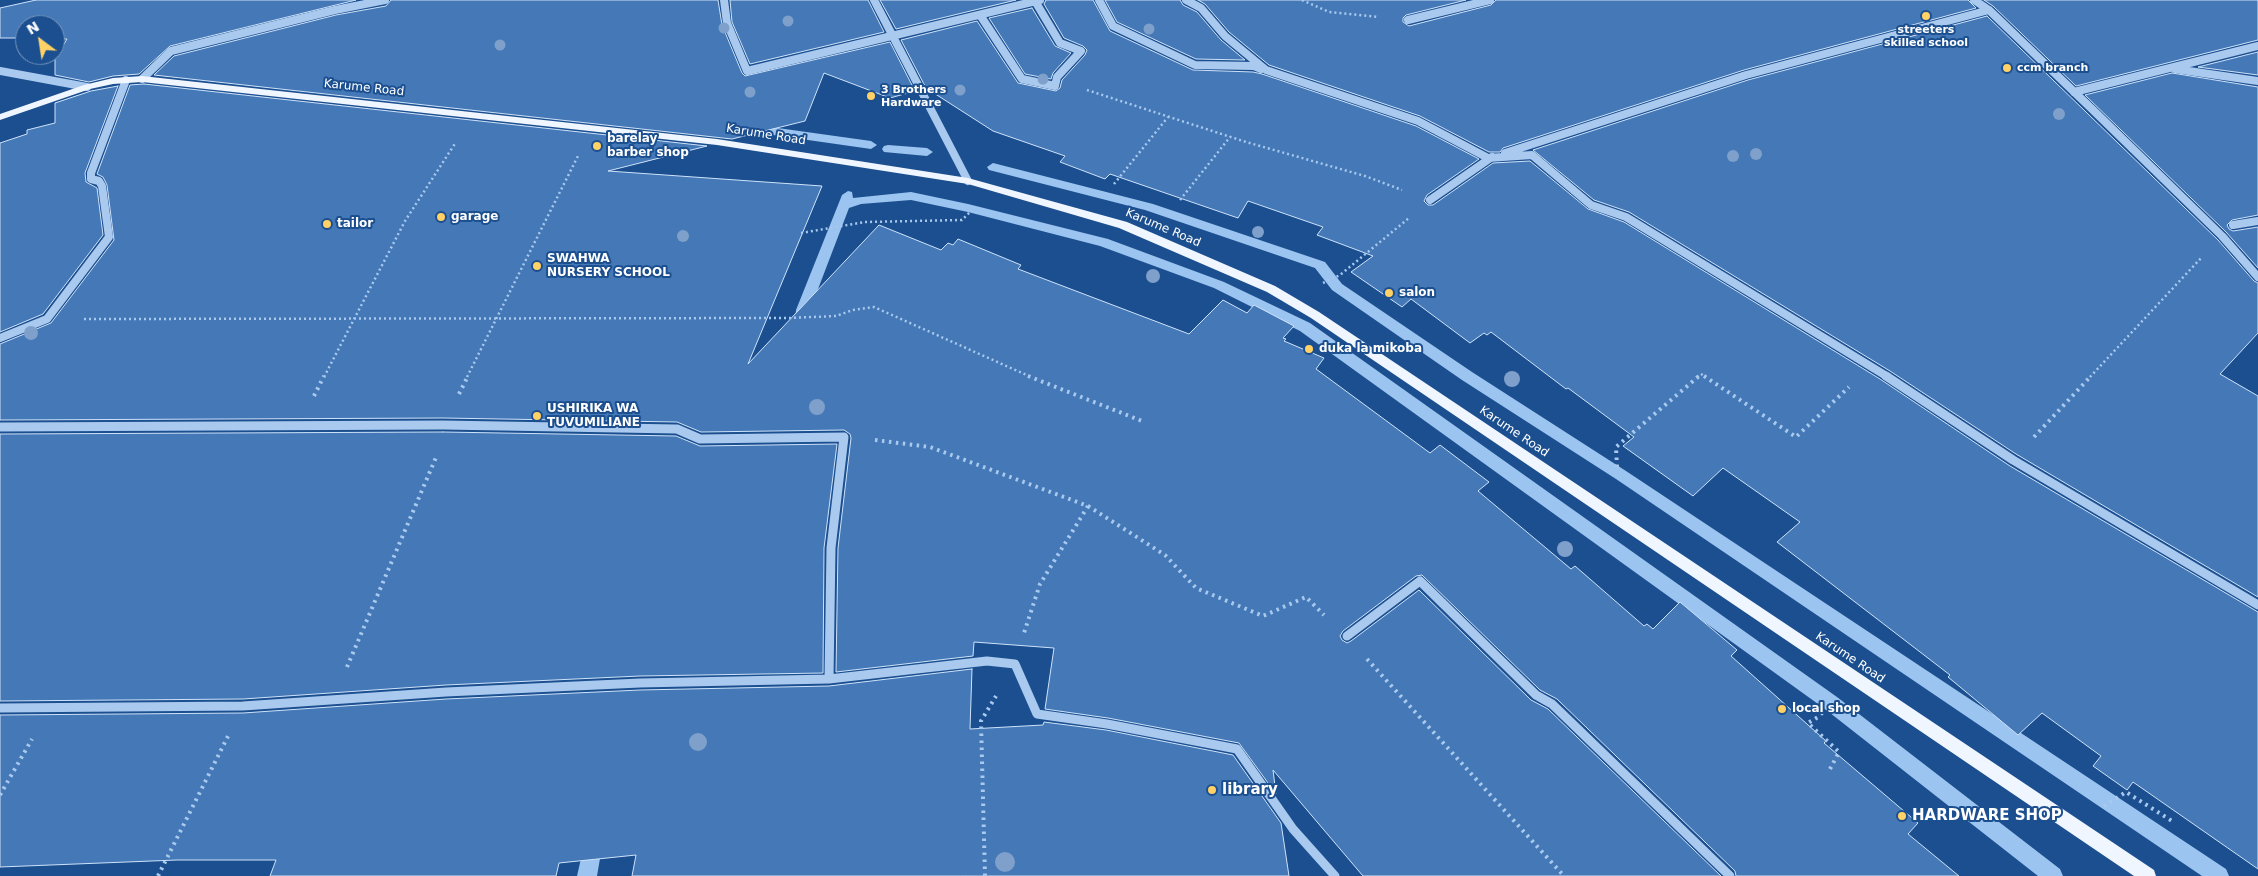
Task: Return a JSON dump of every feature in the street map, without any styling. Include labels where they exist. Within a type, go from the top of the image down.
[{"type":"main road","name":"Karume Road","points":[[0,117],[87,87],[142,79],[717,142],[968,181],[1123,225],[1278,294],[1315,315],[2148,876]]},
{"type":"street","points":[[142,79],[171,51],[335,10],[385,0]]},
{"type":"street","points":[[724,0],[727,23],[747,71],[819,52],[892,37],[918,30],[1037,1],[1060,43],[1081,51],[1058,77],[1055,86],[1022,79],[980,15]]},
{"type":"street","points":[[874,0],[968,181]]},
{"type":"street","points":[[1099,0],[1113,26],[1195,65],[1254,66],[1418,121],[1488,158],[1532,155],[1591,205],[1626,217],[1871,366],[2013,460],[2258,605]]},
{"type":"street","points":[[1186,0],[1201,8],[1224,36],[1266,70]]},
{"type":"street","points":[[1408,20],[1490,0]]},
{"type":"street","points":[[1974,0],[1989,10],[2222,236],[2258,277]]},
{"type":"street","points":[[1430,200],[1488,158],[1746,75],[1989,10]]},
{"type":"street","points":[[2074,92],[2258,46]]},
{"type":"street","points":[[2170,68],[2258,81]]},
{"type":"street","points":[[0,71],[87,87]]},
{"type":"street","points":[[0,338],[47,319],[109,237],[102,186],[99,180],[91,179],[91,173],[126,80]]},
{"type":"street","points":[[2232,225],[2258,221]]},
{"type":"street","points":[[0,427],[443,425],[677,429],[700,439],[844,437],[831,548],[830,679]]},
{"type":"street","points":[[1347,636],[1420,580],[1536,695],[1552,704],[1730,876]]},
{"type":"street","points":[[0,708],[52,706],[243,706],[446,692],[640,683],[830,679],[987,661],[1015,664],[1037,714],[1107,724],[1237,750],[1294,829],[1335,876]]},
{"type":"path","points":[[1302,0],[1329,12],[1408,20]]},
{"type":"path","points":[[1055,86],[1069,84],[1168,118],[1365,176],[1430,200],[1340,275],[1325,281]]},
{"type":"path","points":[[298,425],[405,221],[474,114]]},
{"type":"path","points":[[1114,184],[1168,118]]},
{"type":"path","points":[[1180,200],[1230,137]]},
{"type":"path","points":[[801,233],[865,222],[962,220]]},
{"type":"path","points":[[2013,460],[2222,236]]},
{"type":"path","points":[[47,319],[356,317],[788,318],[836,316],[853,310],[874,308],[1015,372],[1142,421]]},
{"type":"path","points":[[1616,467],[1616,447],[1701,374],[1796,437],[1871,366]]},
{"type":"path","points":[[844,437],[930,447],[1088,506],[1165,556],[1196,588],[1263,616],[1306,597],[1347,636],[1564,876]]},
{"type":"path","points":[[985,876],[981,721],[1015,664],[1040,584],[1088,506]]},
{"type":"path","points":[[1830,769],[1840,752],[1808,722],[1818,717],[1834,701]]},
{"type":"path","points":[[0,795],[52,706]]},
{"type":"path","points":[[158,876],[243,706]]},
{"type":"path","points":[[2103,807],[2126,792],[2172,821]]},
{"type":"building","points":[[36,0],[356,0],[170,46],[139,74],[113,76],[89,82],[55,75],[55,65],[65,65],[65,42],[67,39],[65,39],[65,15],[15,15],[15,38],[0,38],[0,8]]},
{"type":"building","points":[[391,0],[718,0],[722,25],[742,73],[745,76],[890,42],[915,91],[890,98],[824,73],[805,121],[732,139],[154,75],[174,56],[336,15],[386,6]]},
{"type":"building","points":[[730,0],[868,0],[884,32],[750,64],[732,22]]},
{"type":"building","points":[[880,0],[1016,0],[896,29]]},
{"type":"building","points":[[1046,0],[1093,0],[1110,31],[1193,70],[1262,74],[1416,126],[1479,159],[1427,195],[1424,201],[1428,205],[1433,205],[1493,163],[1530,161],[1588,209],[1624,222],[1880,379],[2010,466],[2258,612],[2258,869],[2133,782],[2127,790],[2093,766],[2101,756],[2042,713],[2018,735],[1948,677],[1950,675],[1777,542],[1800,522],[1723,468],[1693,496],[1623,446],[1634,437],[1568,388],[1566,389],[1491,332],[1487,335],[1484,333],[1470,343],[1411,299],[1402,307],[1351,272],[1373,256],[1317,235],[1323,227],[1248,201],[1238,218],[1110,174],[1105,179],[1060,162],[1065,156],[993,131],[926,88],[901,40],[977,21],[1018,83],[1056,91],[1060,88],[1062,80],[1085,55],[1087,50],[1083,46],[1064,38],[1044,4]]},
{"type":"building","points":[[1105,0],[1180,0],[1183,5],[1197,12],[1221,40],[1245,60],[1196,59],[1117,22]]},
{"type":"building","points":[[1198,0],[1466,0],[1406,15],[1403,18],[1403,22],[1409,26],[1491,5],[1496,0],[1968,0],[1976,8],[1744,70],[1503,148],[1500,152],[1489,152],[1420,116],[1269,65],[1229,32],[1205,4]]},
{"type":"building","points":[[1984,0],[2258,0],[2258,40],[2076,86],[1993,6]]},
{"type":"building","points":[[1032,8],[1055,46],[1071,53],[1053,73],[1051,79],[1025,74],[989,18]]},
{"type":"building","points":[[1987,16],[2218,240],[2254,281],[2258,283],[2258,333],[2220,374],[2258,396],[2258,597],[2016,454],[1890,371],[1629,212],[1594,200],[1533,150],[1748,80]]},
{"type":"building","points":[[2258,52],[2258,75],[2198,67]]},
{"type":"building","points":[[2172,73],[2258,87],[2258,215],[2232,220],[2227,225],[2233,231],[2258,227],[2258,268],[2226,232],[2085,95]]},
{"type":"building","points":[[144,84],[707,146],[608,171],[822,186],[748,364],[879,225],[941,250],[948,243],[953,245],[958,239],[1021,265],[1018,269],[1189,334],[1223,300],[1247,313],[1254,305],[1294,326],[1283,338],[1286,339],[1284,341],[1324,358],[1316,369],[1430,453],[1440,445],[1489,482],[1478,491],[1571,569],[1575,566],[1644,626],[1647,624],[1653,629],[1680,602],[1737,650],[1731,656],[1826,741],[1824,743],[1918,823],[1908,834],[1959,876],[1736,876],[1735,871],[1557,699],[1540,690],[1422,575],[1416,576],[1343,631],[1340,636],[1342,640],[1347,643],[1351,641],[1419,590],[1531,700],[1548,709],[1721,876],[1363,876],[1273,770],[1276,794],[1239,743],[1108,718],[1045,709],[1054,648],[974,642],[973,656],[836,672],[838,548],[851,438],[850,434],[844,430],[701,432],[677,422],[443,418],[0,420],[0,344],[51,323],[114,240],[107,185],[103,177],[97,174],[130,85]]},
{"type":"building","points":[[118,86],[85,173],[86,182],[97,188],[103,235],[43,314],[0,332],[0,143],[27,134],[27,130],[55,123],[55,103],[91,91]]},
{"type":"building","points":[[443,432],[676,436],[700,446],[837,444],[824,548],[823,673],[640,676],[446,685],[243,699],[0,701],[0,434]]},
{"type":"building","points":[[972,669],[970,729],[1043,725],[1044,722],[1106,730],[1233,755],[1281,823],[1289,876],[632,876],[636,855],[559,863],[556,876],[270,876],[276,860],[177,860],[0,867],[0,715],[243,713],[446,699],[640,690],[829,686]]},
{"type":"waterway","points":[[749,128],[871,145]]},
{"type":"waterway","points":[[888,149],[927,152]]},
{"type":"waterway","points":[[993,167],[1148,207],[1320,265],[1337,287],[1467,376],[1621,475],[2219,876]]},
{"type":"waterway","points":[[844,205],[848,195]]},
{"type":"waterway","points":[[844,205],[861,200],[911,196],[968,208],[1103,242],[1219,285],[1305,327],[1831,703],[2053,876]]},
{"type":"waterway","points":[[802,321],[803,310],[844,205]]},
{"type":"waterway","points":[[587,876],[594,841]]},
{"type":"place","name":"streeters skilled school","points":[[1926,16]]},
{"type":"place","name":"ccm branch","points":[[2007,68]]},
{"type":"place","name":"3 Brothers Hardware","points":[[871,96]]},
{"type":"place","name":"barelay barber shop","points":[[597,146]]},
{"type":"place","name":"garage","points":[[441,217]]},
{"type":"place","name":"tailor","points":[[327,224]]},
{"type":"place","name":"SWAHWA NURSERY SCHOOL","points":[[537,266]]},
{"type":"place","name":"salon","points":[[1389,293]]},
{"type":"place","name":"duka la mikoba","points":[[1309,349]]},
{"type":"place","name":"USHIRIKA WA TUVUMILIANE","points":[[537,416]]},
{"type":"place","name":"local shop","points":[[1782,709]]},
{"type":"place","name":"library","points":[[1212,790]]},
{"type":"place","name":"HARDWARE SHOP","points":[[1902,816]]}]
